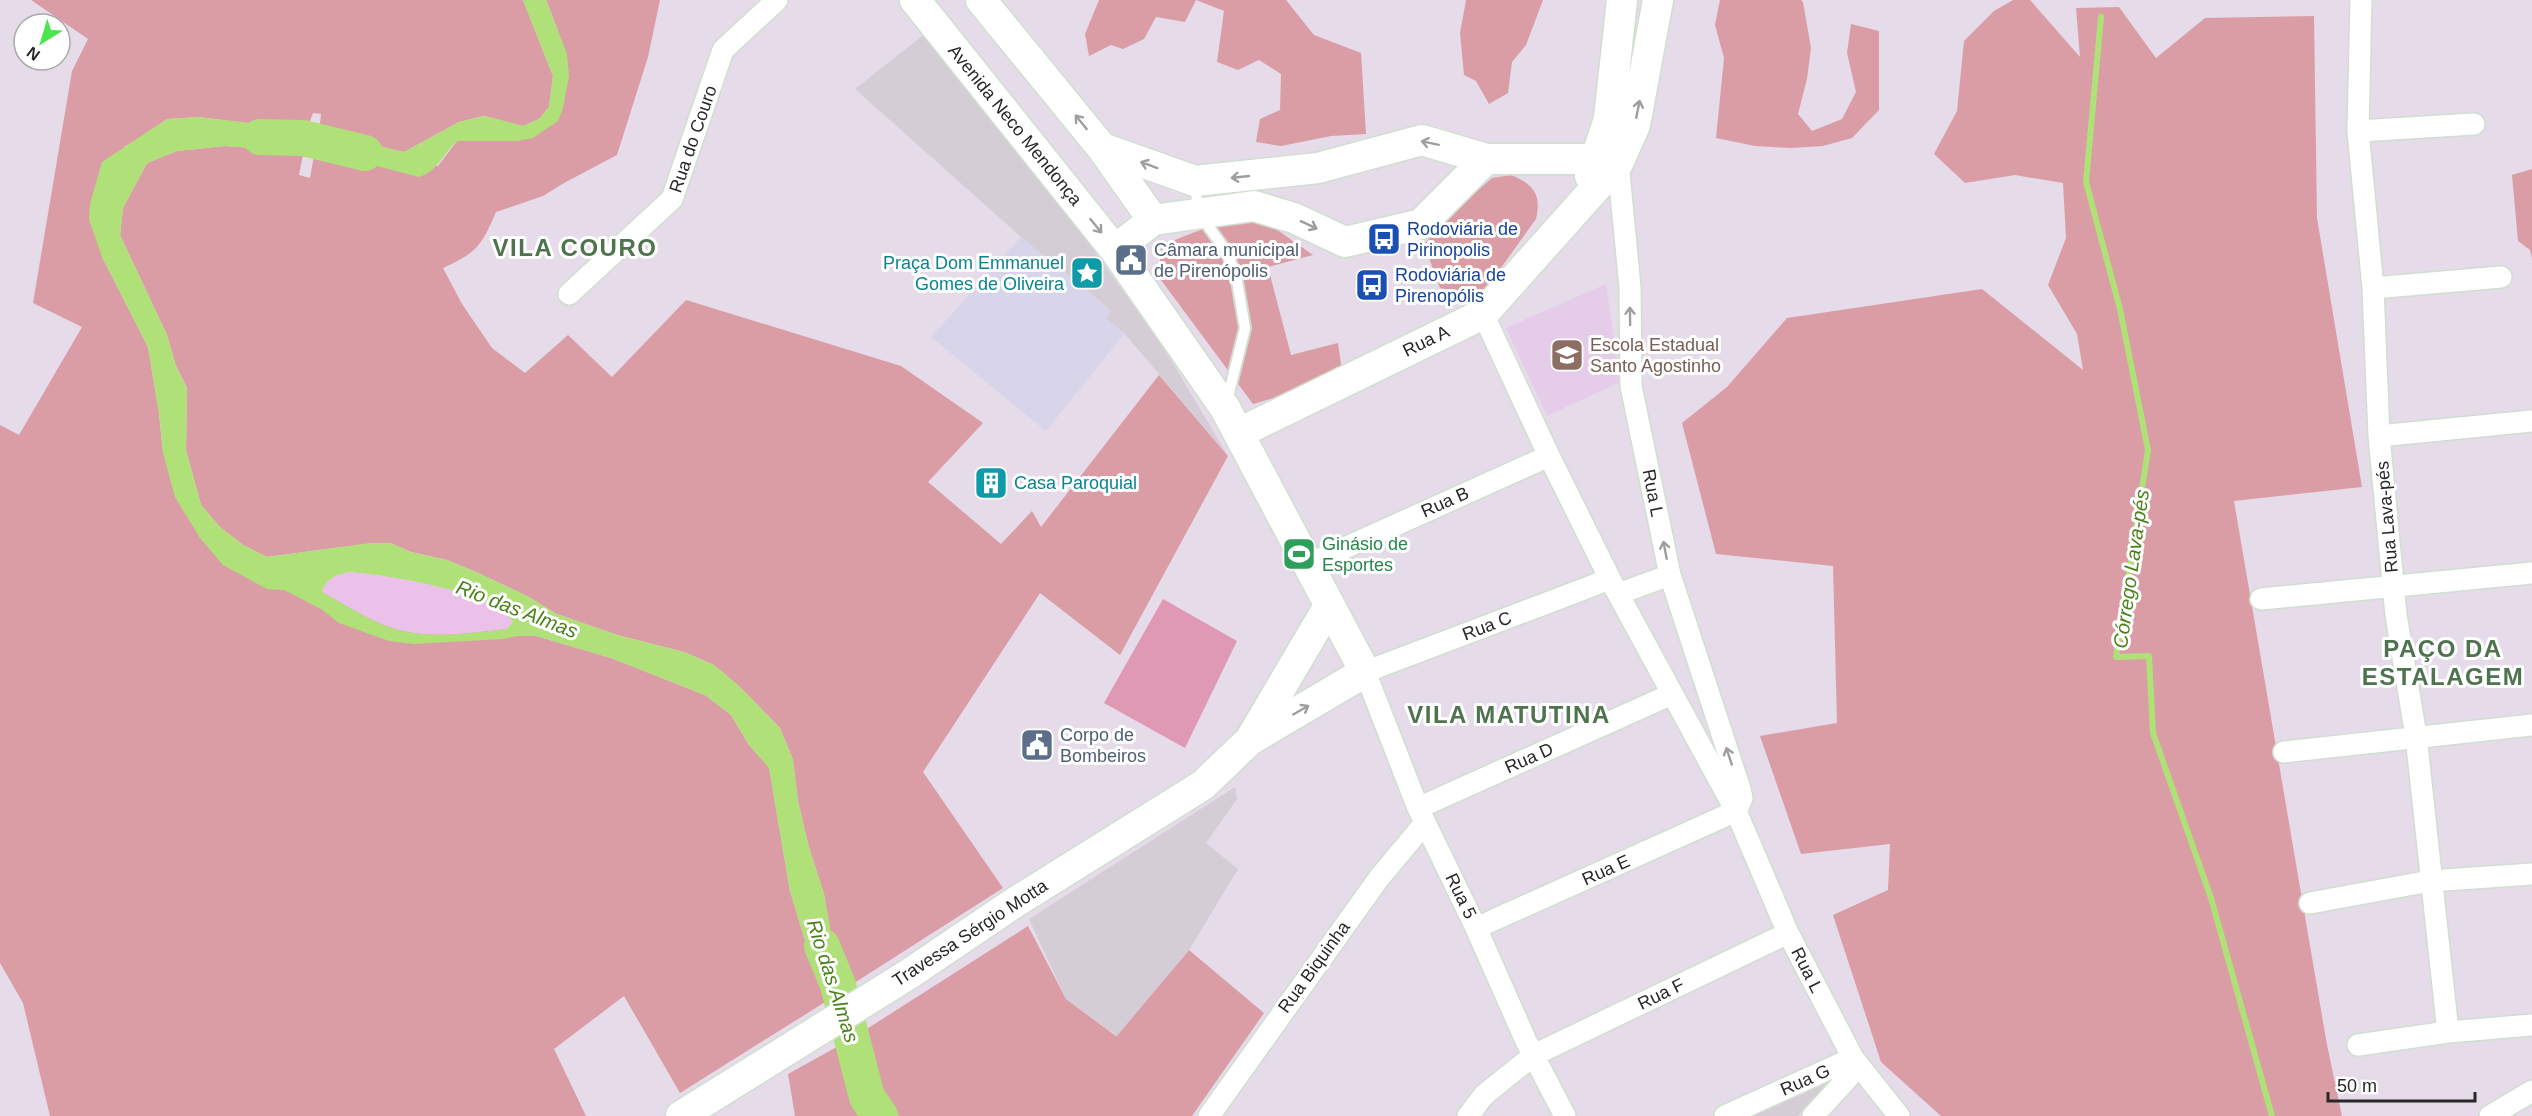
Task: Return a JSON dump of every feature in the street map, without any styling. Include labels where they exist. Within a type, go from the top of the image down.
[{"type":"street","name":"Rua do Couro","points":[[569,294],[672,199],[723,50],[777,0]]},
{"type":"street","name":"Avenida Neco Mendonça","points":[[915,0],[1116,250],[1232,420],[1365,672]]},
{"type":"street","points":[[981,0],[1102,148],[1153,220]]},
{"type":"street","points":[[1607,161],[1609,119],[1622,0]]},
{"type":"street","points":[[1607,161],[1635,125],[1658,0]]},
{"type":"street","name":"Rua Lava-pés","points":[[2361,0],[2358,131],[2373,288],[2379,436],[2393,587],[2416,736],[2448,1032]]},
{"type":"street","points":[[2358,131],[2474,124]]},
{"type":"street","points":[[1102,148],[1195,181],[1318,168],[1422,140],[1486,159],[1607,161]]},
{"type":"street","points":[[1116,250],[1153,220],[1254,206],[1294,218],[1345,242],[1421,224],[1486,159]]},
{"type":"street","name":"Rua A","points":[[1232,420],[1483,314],[1580,206],[1607,161]]},
{"type":"street","name":"Rua L","points":[[1607,161],[1630,287],[1632,386],[1670,575],[1740,789],[1742,798],[1736,811]]},
{"type":"street","points":[[2373,288],[2501,277]]},
{"type":"street","name":"Rua L","points":[[1483,314],[1549,456],[1614,586],[1736,811],[1788,933],[1856,1063],[1899,1116]]},
{"type":"street","points":[[2379,436],[2531,420]]},
{"type":"street","name":"Rua B","points":[[1309,564],[1549,456]]},
{"type":"street","points":[[2261,599],[2532,573]]},
{"type":"street","name":"Rua C","points":[[1365,672],[1614,586],[1670,575]]},
{"type":"street","points":[[1250,740],[1329,606]]},
{"type":"street","points":[[1250,740],[1365,672]]},
{"type":"street","name":"Rua 5","points":[[1365,672],[1422,816],[1565,1116]]},
{"type":"street","name":"Rua D","points":[[1422,816],[1672,694]]},
{"type":"street","points":[[2284,752],[2532,725]]},
{"type":"street","name":"Travessa Sérgio Motta","points":[[681,1116],[1203,785],[1250,740]]},
{"type":"street","name":"Rua E","points":[[1476,928],[1736,811]]},
{"type":"street","name":"Rua Biquinha","points":[[1209,1116],[1422,816]]},
{"type":"street","points":[[2310,903],[2430,881],[2532,874]]},
{"type":"street","name":"Rua F","points":[[1534,1055],[1788,933]]},
{"type":"street","points":[[2358,1045],[2448,1032],[2532,1025]]},
{"type":"street","points":[[1468,1116],[1484,1095],[1534,1055]]},
{"type":"street","points":[[1813,1116],[1856,1063]]},
{"type":"street","name":"Rua G","points":[[1725,1116],[1856,1063]]},
{"type":"street","points":[[2490,1116],[2532,1091]]},
{"type":"lane","points":[[1195,181],[1198,212],[1226,251],[1236,275],[1245,328],[1232,420]]},
{"type":"shaded area","points":[[31,0],[523,0],[553,76],[549,107],[539,119],[523,126],[484,116],[459,122],[404,152],[319,132],[321,114],[313,113],[307,130],[198,117],[167,119],[124,147],[102,257],[148,347],[163,453],[200,538],[321,591],[536,636],[611,658],[705,695],[731,715],[749,745],[769,767],[790,891],[813,967],[830,999],[680,1093],[624,996],[554,1049],[586,1116],[50,1116],[23,1003],[0,963],[0,425],[19,435],[82,327],[33,303],[72,71],[88,39],[72,28],[72,12],[49,12]]},
{"type":"shaded area","points":[[546,0],[660,0],[648,57],[617,155],[543,196],[496,212],[477,247],[443,268],[462,304],[492,348],[525,373],[568,335],[612,377],[686,300],[901,366],[983,423],[928,482],[1001,544],[1032,511],[1041,527],[1159,375],[1228,456],[1120,655],[1040,593],[923,772],[1003,888],[851,985],[831,934],[824,894],[808,844],[798,801],[793,760],[780,728],[740,687],[714,665],[684,652],[617,635],[557,614],[527,596],[476,572],[447,560],[411,552],[390,543],[267,557],[243,545],[220,527],[201,505],[186,450],[187,388],[176,366],[167,335],[120,235],[123,208],[147,163],[177,151],[225,146],[291,151],[304,149],[299,175],[310,178],[315,150],[355,162],[438,166],[457,141],[517,141],[558,121],[558,31]]},
{"type":"shaded area","points":[[1099,0],[1196,0],[1185,22],[1156,17],[1144,39],[1123,49],[1111,45],[1089,56],[1085,34]]},
{"type":"shaded area","points":[[1196,0],[1286,0],[1314,35],[1361,53],[1366,134],[1331,136],[1281,146],[1256,142],[1260,119],[1280,110],[1281,74],[1259,60],[1238,70],[1217,62],[1224,11]]},
{"type":"shaded area","points":[[1466,0],[1543,0],[1526,45],[1512,62],[1508,93],[1489,104],[1476,81],[1464,75],[1460,33]]},
{"type":"shaded area","points":[[1720,0],[1801,0],[1803,2],[1811,48],[1807,79],[1798,114],[1812,131],[1842,119],[1856,92],[1847,53],[1851,24],[1879,31],[1879,110],[1852,138],[1823,146],[1791,148],[1755,146],[1716,138],[1724,58],[1715,25]]},
{"type":"shaded area","points":[[2013,0],[2030,0],[2080,57],[2076,8],[2119,7],[2156,58],[2205,18],[2314,16],[2317,218],[2362,487],[2234,501],[2327,1045],[2342,1116],[1941,1116],[1881,1062],[1833,915],[1888,890],[1890,844],[1801,854],[1760,736],[1837,723],[1833,566],[1716,554],[1682,423],[1727,387],[1787,318],[1982,289],[2083,370],[2077,334],[2048,285],[2066,238],[2063,183],[2015,175],[1965,183],[1934,154],[1957,111],[1964,41],[1994,11]]},
{"type":"shaded area","name":"Praça Dom Emmanuel Gomes de Oliveira","points":[[926,33],[1040,176],[1162,345],[1228,456],[1125,334],[1106,318],[1111,310],[1021,237],[855,89]]},
{"type":"shaded area","points":[[2532,169],[2532,258],[2530,250],[2518,241],[2512,175]]},
{"type":"shaded area","points":[[1511,175],[1530,186],[1537,196],[1536,219],[1480,297],[1440,288],[1424,244],[1492,178]]},
{"type":"shaded area","points":[[1241,214],[1269,224],[1313,255],[1268,267],[1291,355],[1338,343],[1342,371],[1253,404],[1158,276],[1162,245]]},
{"type":"shaded area","points":[[1021,237],[1111,310],[1106,318],[1124,334],[1046,431],[931,337]]},
{"type":"shaded area","name":"Escola Estadual Santo Agostinho","points":[[1606,284],[1620,382],[1547,416],[1506,328]]},
{"type":"shaded area","points":[[1163,599],[1237,641],[1185,748],[1104,703]]},
{"type":"shaded area","points":[[1235,787],[1237,799],[1206,843],[1238,869],[1189,950],[1117,1036],[1066,999],[1029,919]]},
{"type":"shaded area","points":[[1028,926],[1066,999],[1116,1036],[1189,950],[1264,1013],[1192,1116],[899,1116],[880,1087],[862,1032]]},
{"type":"shaded area","points":[[844,1043],[860,1105],[866,1116],[795,1116],[788,1074]]},
{"type":"shaded area","points":[[1827,1083],[1798,1116],[1752,1116]]},
{"type":"sand","points":[[351,572],[413,581],[462,593],[502,611],[513,622],[507,629],[434,635],[392,628],[322,592],[326,583],[333,578]]},
{"type":"water","points":[[523,0],[546,0],[567,54],[569,76],[558,121],[533,138],[517,141],[457,141],[431,171],[419,177],[315,150],[319,132],[404,152],[459,122],[485,116],[523,126],[539,119],[549,107],[553,76]]},
{"type":"water","points":[[198,117],[311,130],[304,149],[291,151],[225,146],[177,151],[147,163],[123,208],[120,235],[167,335],[176,366],[187,389],[186,450],[201,505],[220,527],[243,545],[267,557],[370,543],[390,543],[411,552],[447,560],[476,572],[527,596],[557,614],[617,635],[684,652],[714,665],[740,687],[780,728],[793,760],[798,801],[808,844],[824,894],[831,934],[851,985],[830,999],[813,967],[790,891],[769,768],[749,745],[731,715],[705,695],[611,658],[536,636],[413,644],[389,641],[339,623],[321,609],[284,590],[267,589],[223,565],[200,538],[175,497],[163,453],[148,347],[102,257],[89,219],[90,204],[102,162],[167,119]],"holes":[[[350,572],[438,586],[462,593],[502,611],[513,622],[507,629],[464,634],[434,635],[406,632],[374,621],[322,592],[326,583],[337,576]]]},
{"type":"water","points":[[862,1032],[880,1087],[899,1116],[866,1116],[862,1108],[844,1043]]},
{"type":"waterway","name":"Córrego Lava-pés","points":[[2101,17],[2086,182],[2120,309],[2148,450],[2116,657],[2149,656],[2153,733],[2211,898],[2272,1116]]},
{"type":"waterway","name":"Rio das Almas","points":[[260,137],[303,138],[365,153]]},
{"type":"waterway","name":"Rio das Almas","points":[[822,946],[838,985],[867,1097],[880,1116]]},
{"type":"place","name":"Rodoviária de Pirinopolis","points":[[1384,239]]},
{"type":"place","name":"Câmara municipal de Pirenópolis","points":[[1131,260]]},
{"type":"place","name":"Praça Dom Emmanuel Gomes de Oliveira","points":[[1087,273]]},
{"type":"place","name":"Rodoviária de Pirenopólis","points":[[1372,285]]},
{"type":"place","name":"Escola Estadual Santo Agostinho","points":[[1567,355]]},
{"type":"place","name":"Casa Paroquial","points":[[991,483]]},
{"type":"place","name":"Ginásio de Esportes","points":[[1299,554]]},
{"type":"place","name":"Corpo de Bombeiros","points":[[1037,745]]},
{"type":"district","name":"VILA COURO","points":[[575,248]]},
{"type":"district","name":"PAÇO DA ESTALAGEM","points":[[2443,663]]},
{"type":"district","name":"VILA MATUTINA","points":[[1509,715]]}]
